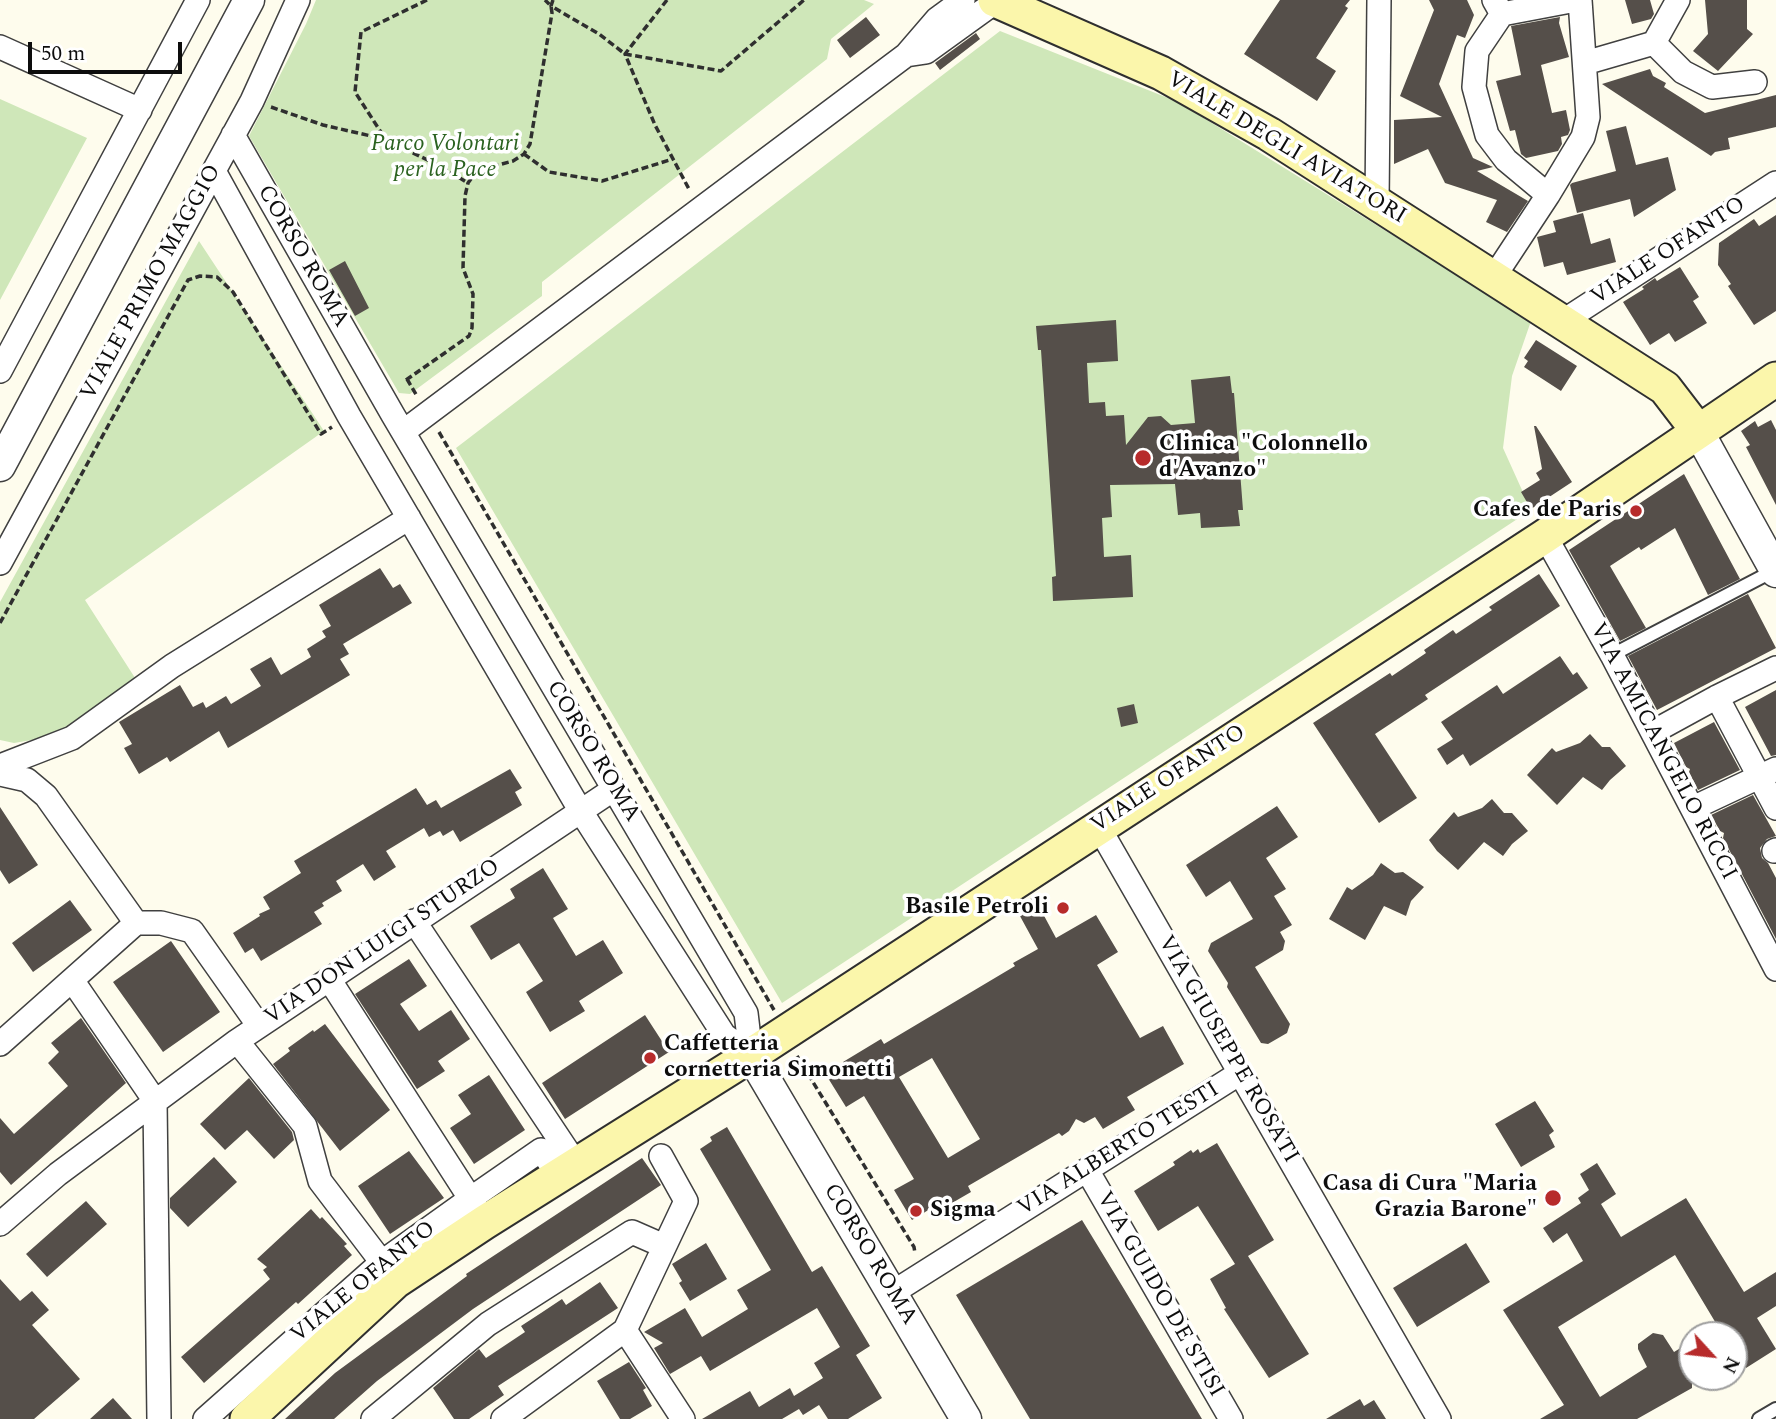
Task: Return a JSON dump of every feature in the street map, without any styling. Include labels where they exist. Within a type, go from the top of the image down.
[{"type":"main road","name":"VIALE DEGLI AVIATORI","points":[[997,0],[1161,73],[1269,134],[1665,388],[1698,431]]},
{"type":"main road","name":"VIALE OFANTO","points":[[247,1419],[389,1271],[477,1210],[567,1170],[751,1055],[1545,536],[1776,379]]},
{"type":"street","points":[[0,371],[198,0]]},
{"type":"street","name":"VIALE PRIMO MAGGIO","points":[[0,466],[249,0]]},
{"type":"street","name":"VIALE PRIMO MAGGIO","points":[[0,563],[252,101],[298,0]]},
{"type":"street","points":[[361,436],[428,414],[906,55],[937,19],[963,0]]},
{"type":"street","points":[[906,55],[926,52],[997,0]]},
{"type":"street","points":[[1377,203],[1379,0]]},
{"type":"street","points":[[1494,277],[1548,195],[1583,137],[1588,117],[1578,0],[1498,7],[1477,51],[1474,87],[1487,135],[1506,160],[1548,195]]},
{"type":"street","points":[[1585,63],[1654,43],[1678,0]]},
{"type":"street","points":[[1654,43],[1683,72],[1712,87],[1755,82]]},
{"type":"street","points":[[0,47],[140,110]]},
{"type":"street","name":"CORSO ROMA","points":[[233,135],[381,395],[746,1013],[751,1055]]},
{"type":"street","name":"CORSO ROMA","points":[[214,171],[349,416],[580,810],[724,1035],[751,1055],[966,1419]]},
{"type":"street","name":"VIALE OFANTO","points":[[1562,322],[1776,183]]},
{"type":"street","points":[[1698,431],[1776,571]]},
{"type":"street","points":[[384,476],[416,454]]},
{"type":"street","points":[[0,766],[72,738],[172,666],[409,518]]},
{"type":"street","name":"VIA AMICANGELO RICCI","points":[[1545,536],[1612,655],[1776,969]]},
{"type":"street","points":[[1653,732],[1717,696],[1776,668]]},
{"type":"street","points":[[1717,696],[1768,773],[1776,808]]},
{"type":"street","points":[[1693,808],[1768,773]]},
{"type":"street","points":[[0,774],[27,780],[46,796],[136,923]]},
{"type":"street","name":"VIA DON LUIGI STURZO","points":[[4,1214],[237,1041],[614,789]]},
{"type":"street","name":"VIA GIUSEPPE ROSATI","points":[[1098,826],[1439,1419]]},
{"type":"street","points":[[414,921],[567,1170]]},
{"type":"street","points":[[0,1044],[136,923],[161,923],[192,931],[259,1026]]},
{"type":"street","points":[[329,979],[477,1210]]},
{"type":"street","points":[[72,980],[155,1101],[159,1419]]},
{"type":"street","points":[[237,1041],[305,1126],[320,1181],[389,1271]]},
{"type":"street","name":"VIA ALBERTO TESTI","points":[[892,1293],[1240,1073]]},
{"type":"street","points":[[503,1419],[625,1330],[686,1201],[661,1156]]},
{"type":"street","name":"VIA GUIDO DE STISI","points":[[1087,1170],[1231,1419]]},
{"type":"street","points":[[373,1419],[488,1324],[632,1232],[664,1246]]},
{"type":"street","name":"VIALE OFANTO","points":[[205,1419],[389,1271]]},
{"type":"street","points":[[625,1330],[683,1419]]},
{"type":"lane","points":[[1612,655],[1776,571]]},
{"type":"lane","points":[[1759,1419],[1776,1409]]},
{"type":"path","points":[[386,140],[355,92],[361,32],[427,0]]},
{"type":"path","points":[[545,0],[625,54],[721,71],[804,0]]},
{"type":"path","points":[[381,395],[469,336],[472,294],[463,268],[465,196],[468,183],[483,169],[513,161],[524,154],[530,144],[553,0]]},
{"type":"path","points":[[625,54],[667,0]]},
{"type":"path","points":[[625,54],[655,125],[699,209]]},
{"type":"path","points":[[252,101],[323,125],[386,140],[468,183]]},
{"type":"path","points":[[524,154],[549,172],[602,181],[673,159]]},
{"type":"path","points":[[0,623],[188,280],[200,276],[218,277],[233,292],[321,434],[349,416]]},
{"type":"path","points":[[407,379],[773,1009],[790,1028],[793,1050],[914,1247],[918,1275]]},
{"type":"green space","name":"Parco Volontari per la Pace","points":[[316,0],[864,0],[874,4],[831,39],[827,59],[542,282],[542,296],[410,394],[399,393],[249,136]]},
{"type":"green space","points":[[1000,31],[1178,102],[1531,321],[1512,376],[1503,448],[1531,510],[782,1003],[456,448]]},
{"type":"green space","points":[[0,99],[87,138],[0,300]]},
{"type":"green space","points":[[199,241],[324,431],[85,600],[137,681],[55,736],[14,743],[0,740],[0,602]]},
{"type":"building","points":[[1280,0],[1350,0],[1345,6],[1348,8],[1316,58],[1336,71],[1317,101],[1244,54]]},
{"type":"building","points":[[1429,0],[1467,0],[1474,15],[1465,38],[1457,35],[1439,84],[1473,158],[1493,167],[1477,171],[1528,201],[1507,232],[1486,222],[1497,200],[1445,183],[1428,149],[1394,164],[1394,120],[1442,117],[1400,96],[1434,10]]},
{"type":"building","points":[[1625,0],[1650,0],[1654,14],[1651,19],[1632,24]]},
{"type":"building","points":[[1705,0],[1747,0],[1747,29],[1753,34],[1718,71],[1693,51],[1708,34]]},
{"type":"building","points":[[866,17],[880,35],[850,58],[837,40]]},
{"type":"building","points":[[1560,17],[1559,23],[1569,57],[1541,65],[1552,113],[1566,110],[1570,130],[1568,135],[1561,137],[1562,144],[1558,151],[1526,158],[1521,154],[1515,130],[1510,131],[1496,81],[1521,75],[1511,26]]},
{"type":"building","points":[[976,33],[980,39],[940,70],[935,63]]},
{"type":"building","points":[[1650,69],[1653,76],[1666,83],[1664,87],[1705,113],[1776,95],[1776,127],[1728,138],[1730,149],[1715,152],[1711,156],[1602,84]]},
{"type":"building","points":[[1626,126],[1636,165],[1668,157],[1676,190],[1634,217],[1630,199],[1577,213],[1570,185],[1616,171],[1606,131]]},
{"type":"building","points":[[1583,213],[1591,244],[1610,238],[1616,262],[1567,275],[1563,262],[1544,267],[1537,237],[1556,232],[1553,221]]},
{"type":"building","points":[[1776,215],[1776,311],[1754,325],[1728,286],[1731,284],[1718,265],[1719,243],[1754,219],[1759,226]]},
{"type":"building","points":[[345,261],[369,308],[355,316],[329,270]]},
{"type":"building","points":[[1680,267],[1699,297],[1693,301],[1707,323],[1675,342],[1669,333],[1650,345],[1623,302],[1644,289],[1642,287],[1655,278],[1657,281]]},
{"type":"building","name":"Clinica \"Colonnello d'Avanzo\"","points":[[1116,320],[1118,361],[1087,363],[1089,403],[1105,402],[1106,416],[1124,415],[1126,445],[1148,417],[1161,416],[1171,425],[1195,423],[1191,380],[1230,376],[1234,393],[1243,510],[1238,510],[1240,526],[1201,528],[1200,513],[1178,515],[1175,484],[1110,485],[1112,517],[1102,518],[1104,557],[1131,555],[1133,597],[1053,601],[1052,577],[1056,576],[1041,350],[1038,350],[1036,326]]},
{"type":"building","points":[[1536,340],[1577,366],[1561,391],[1524,367],[1528,361],[1524,358]]},
{"type":"building","points":[[1771,420],[1776,430],[1776,505],[1746,447],[1750,445],[1741,431],[1755,421],[1758,427]]},
{"type":"building","points":[[1534,426],[1572,482],[1531,509],[1521,492],[1540,480],[1536,473],[1542,469]]},
{"type":"building","points":[[1684,474],[1740,579],[1708,595],[1675,528],[1610,566],[1646,628],[1620,641],[1569,550]]},
{"type":"building","points":[[380,568],[393,588],[400,584],[412,603],[343,644],[349,654],[340,659],[350,675],[228,748],[219,731],[170,762],[167,757],[139,774],[124,748],[132,744],[119,722],[180,685],[193,707],[203,702],[206,708],[226,696],[231,704],[261,686],[250,669],[271,657],[281,675],[311,657],[307,649],[326,637],[322,631],[331,626],[319,605]]},
{"type":"building","points":[[1539,574],[1560,606],[1425,695],[1428,699],[1375,734],[1417,798],[1379,823],[1313,723],[1390,673],[1392,676],[1426,653],[1424,650],[1453,630],[1456,634],[1492,610],[1489,607]]},
{"type":"building","points":[[1748,594],[1776,648],[1657,710],[1628,656]]},
{"type":"building","points":[[1560,656],[1573,675],[1577,672],[1588,688],[1470,766],[1463,754],[1447,765],[1437,749],[1453,739],[1441,722],[1497,685],[1503,694]]},
{"type":"building","points":[[1776,690],[1776,755],[1771,756],[1745,707]]},
{"type":"building","points":[[1134,704],[1138,723],[1121,727],[1117,708]]},
{"type":"building","points":[[1714,722],[1740,770],[1698,790],[1690,769],[1686,767],[1674,743]]},
{"type":"building","points":[[1590,734],[1602,747],[1610,747],[1626,766],[1602,790],[1583,777],[1557,805],[1527,775],[1552,748],[1556,752],[1580,743]]},
{"type":"building","points":[[510,769],[522,788],[515,792],[522,805],[460,842],[453,830],[443,836],[440,831],[429,837],[424,828],[386,851],[396,867],[374,881],[363,864],[336,881],[342,891],[322,903],[324,906],[314,912],[322,924],[261,961],[253,948],[245,953],[233,933],[270,909],[263,897],[301,873],[294,861],[416,788],[427,805],[436,800],[441,808]]},
{"type":"building","points":[[1753,795],[1776,836],[1767,839],[1760,848],[1762,858],[1776,878],[1776,939],[1723,838],[1724,833],[1711,815]]},
{"type":"building","points":[[1492,799],[1504,813],[1512,813],[1528,831],[1512,844],[1503,856],[1484,842],[1458,870],[1429,840],[1454,812],[1458,817],[1482,808]]},
{"type":"building","points":[[1277,806],[1298,837],[1266,858],[1286,889],[1274,896],[1292,925],[1280,932],[1285,941],[1283,950],[1255,967],[1290,1024],[1287,1033],[1268,1044],[1261,1043],[1208,951],[1211,943],[1253,919],[1230,881],[1206,897],[1186,865]]},
{"type":"building","points":[[0,807],[38,865],[9,884],[0,870]]},
{"type":"building","points":[[1381,863],[1395,873],[1403,872],[1424,887],[1411,901],[1406,916],[1384,906],[1365,940],[1329,919],[1347,887],[1352,890],[1373,875]]},
{"type":"building","points":[[543,868],[568,909],[553,918],[576,956],[603,940],[623,973],[579,1001],[585,1011],[550,1032],[526,992],[543,981],[519,943],[491,960],[470,926],[515,898],[510,889]]},
{"type":"building","points":[[1034,897],[1056,938],[1096,915],[1118,952],[1097,965],[1140,1038],[1163,1026],[1184,1064],[1127,1097],[1135,1110],[1103,1129],[1095,1117],[1084,1123],[1076,1119],[1069,1131],[1062,1136],[1059,1133],[968,1186],[971,1192],[933,1214],[930,1209],[912,1220],[894,1190],[914,1179],[864,1096],[846,1107],[828,1078],[846,1067],[843,1062],[881,1039],[884,1044],[1015,966],[1013,963],[1038,949],[1015,907]],"holes":[[[932,1058],[980,1139],[948,1158],[899,1077]]]},
{"type":"building","points":[[70,900],[92,930],[33,972],[12,943]]},
{"type":"building","points":[[171,941],[220,1012],[163,1052],[113,982]]},
{"type":"building","points":[[409,959],[427,986],[400,1004],[419,1031],[451,1010],[470,1039],[438,1061],[445,1071],[417,1089],[355,994]]},
{"type":"building","points":[[645,1015],[669,1052],[565,1119],[542,1083]]},
{"type":"building","points":[[81,1018],[126,1083],[11,1185],[0,1172],[0,1118],[14,1134],[68,1086],[48,1063],[59,1052],[51,1043]]},
{"type":"building","points":[[325,1024],[390,1110],[340,1151],[273,1064],[290,1051],[288,1048]]},
{"type":"building","points":[[489,1075],[525,1130],[474,1164],[450,1128],[471,1114],[458,1095]]},
{"type":"building","points":[[249,1078],[292,1132],[294,1140],[274,1159],[247,1130],[225,1150],[200,1124]]},
{"type":"building","points":[[1535,1101],[1554,1131],[1549,1135],[1555,1147],[1521,1167],[1495,1124]]},
{"type":"building","points":[[727,1127],[812,1272],[822,1266],[870,1346],[856,1355],[882,1398],[848,1419],[828,1419],[819,1405],[803,1415],[799,1409],[782,1419],[702,1419],[750,1391],[759,1407],[790,1388],[794,1396],[823,1378],[814,1363],[840,1347],[817,1308],[710,1371],[701,1356],[670,1374],[654,1348],[663,1343],[644,1332],[685,1308],[702,1337],[748,1309],[737,1290],[771,1270],[700,1149],[712,1141],[710,1137]]},
{"type":"building","points":[[1217,1143],[1274,1240],[1248,1256],[1309,1354],[1269,1378],[1224,1309],[1226,1308],[1210,1279],[1235,1264],[1198,1206],[1158,1231],[1134,1191],[1175,1165],[1173,1162],[1191,1150],[1193,1153],[1198,1149],[1200,1153]]},
{"type":"building","points":[[409,1151],[444,1198],[390,1234],[358,1186]]},
{"type":"building","points":[[214,1157],[237,1182],[188,1227],[170,1208],[170,1198]]},
{"type":"building","points":[[642,1158],[661,1185],[473,1309],[377,1381],[334,1419],[285,1419],[335,1373],[467,1276],[466,1274]]},
{"type":"building","points":[[1597,1163],[1616,1194],[1601,1204],[1621,1237],[1686,1198],[1744,1292],[1776,1272],[1776,1306],[1757,1318],[1776,1349],[1748,1367],[1748,1321],[1715,1321],[1675,1255],[1558,1327],[1600,1397],[1647,1367],[1638,1344],[1653,1333],[1663,1335],[1674,1352],[1678,1350],[1678,1391],[1687,1391],[1637,1419],[1540,1419],[1564,1405],[1503,1310],[1583,1261],[1567,1233],[1553,1243],[1543,1228],[1581,1203],[1578,1198],[1589,1190],[1580,1174]]},
{"type":"building","points":[[86,1201],[107,1224],[47,1277],[26,1254]]},
{"type":"building","points":[[311,1209],[347,1244],[344,1246],[352,1255],[204,1383],[181,1357],[270,1279],[263,1270],[267,1267],[257,1259]]},
{"type":"building","points":[[1082,1220],[1202,1419],[1030,1419],[956,1295]]},
{"type":"building","points":[[706,1243],[727,1279],[690,1301],[672,1264]]},
{"type":"building","points":[[1466,1243],[1490,1282],[1417,1327],[1393,1288]]},
{"type":"building","points":[[0,1279],[20,1301],[32,1291],[49,1310],[32,1325],[80,1379],[34,1419],[0,1419]]},
{"type":"building","points":[[600,1282],[618,1308],[498,1386],[504,1395],[469,1419],[454,1419],[433,1388],[479,1349],[486,1358],[525,1332],[521,1326],[562,1299],[566,1305]]},
{"type":"building","points":[[629,1362],[646,1388],[643,1390],[652,1406],[630,1419],[620,1419],[597,1381]]},
{"type":"building","points":[[113,1398],[132,1419],[90,1419]]},
{"type":"building","points":[[1360,1399],[1364,1406],[1374,1400],[1386,1419],[1326,1419]]},
{"type":"place","name":"Clinica \"Colonnello d'Avanzo\"","points":[[1143,458]]},
{"type":"place","name":"Cafes de Paris","points":[[1636,511]]},
{"type":"place","name":"Basile Petroli","points":[[1063,908]]},
{"type":"place","name":"Caffetteria cornetteria Simonetti","points":[[650,1058]]},
{"type":"place","name":"Casa di Cura \"Maria Grazia Barone\"","points":[[1553,1198]]},
{"type":"place","name":"Sigma","points":[[916,1211]]}]
